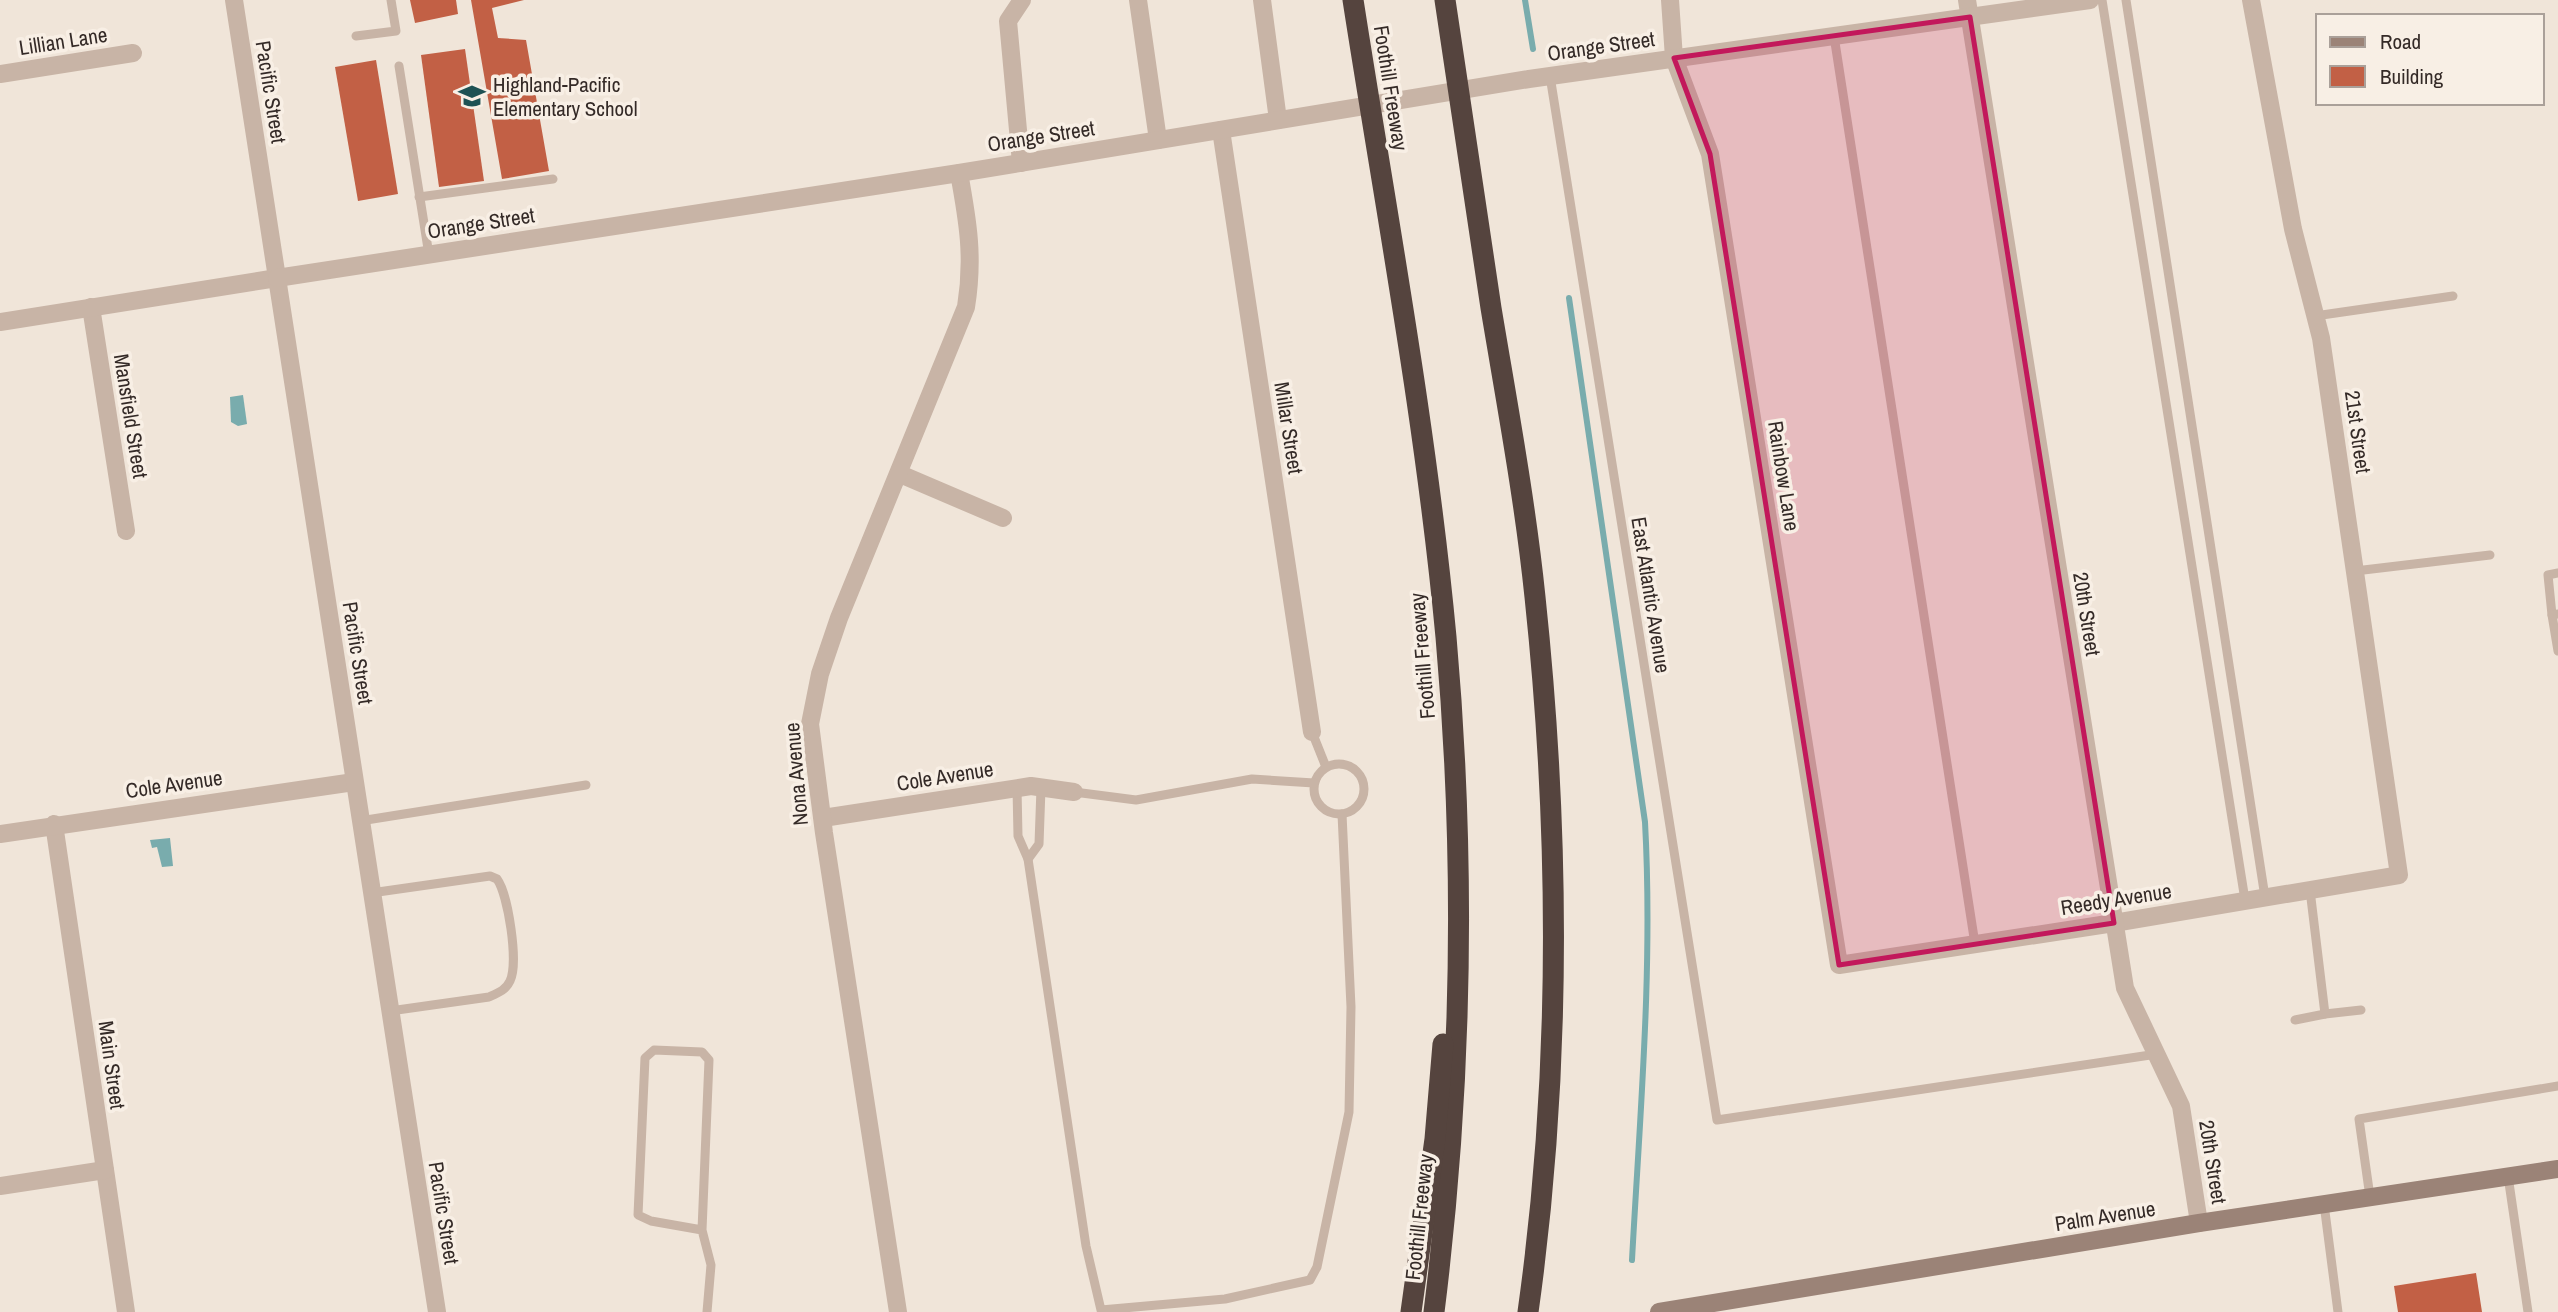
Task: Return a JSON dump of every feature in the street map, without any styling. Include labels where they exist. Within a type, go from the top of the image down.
[{"type":"highway","name":"Foothill Freeway","points":[[1353,0],[1433,522],[1453,728],[1459,867],[1454,1114],[1434,1312]]},
{"type":"highway","points":[[1445,0],[1532,570],[1545,720],[1552,841],[1548,1094],[1528,1312]]},
{"type":"highway","points":[[1411,1312],[1435,1139],[1459,867]]},
{"type":"main road","name":"Palm Avenue","points":[[1660,1312],[1689,1310],[2199,1223],[2558,1169]]},
{"type":"street","name":"Pacific Street","points":[[234,0],[437,1312]]},
{"type":"street","points":[[1021,163],[1008,21],[1022,0]]},
{"type":"street","points":[[1138,0],[1158,140]]},
{"type":"street","points":[[1262,0],[1278,121]]},
{"type":"street","name":"Rainbow Lane","points":[[1670,0],[1674,58],[1710,153],[1839,965]]},
{"type":"street","name":"Orange Street","points":[[0,321],[959,173],[1530,79],[1835,36],[1968,8],[2090,0]]},
{"type":"street","name":"21st Street","points":[[2251,0],[2293,229],[2315,316],[2399,875]]},
{"type":"street","name":"20th Street","points":[[1968,8],[2125,988],[2181,1106],[2199,1223]]},
{"type":"street","name":"Lillian Lane","points":[[0,75],[133,53]]},
{"type":"street","name":"Millar Street","points":[[1221,130],[1312,732]]},
{"type":"street","name":"Nona Avenue","points":[[898,1312],[810,724],[820,674],[839,618],[966,307],[971,274],[971,240],[959,173]]},
{"type":"street","name":"Mansfield Street","points":[[91,307],[126,531]]},
{"type":"street","points":[[900,474],[1003,518]]},
{"type":"street","name":"Cole Avenue","points":[[0,834],[354,782]]},
{"type":"street","name":"Cole Avenue","points":[[823,818],[1017,789],[1041,788],[1074,792]]},
{"type":"street","name":"Main Street","points":[[54,824],[126,1312]]},
{"type":"street","name":"Reedy Avenue","points":[[1839,965],[2114,923],[2399,875]]},
{"type":"street","points":[[0,1186],[105,1170]]},
{"type":"lane","points":[[356,36],[396,31],[391,0]]},
{"type":"lane","points":[[2102,0],[2245,900]]},
{"type":"lane","points":[[2126,0],[2265,897]]},
{"type":"lane","points":[[1835,36],[1975,944]]},
{"type":"lane","points":[[399,66],[429,255]]},
{"type":"lane","name":"East Atlantic Avenue","points":[[1550,76],[1717,1120],[2157,1054]]},
{"type":"lane","points":[[419,197],[553,179]]},
{"type":"lane","points":[[2315,316],[2453,296]]},
{"type":"lane","points":[[2355,571],[2490,555]]},
{"type":"lane","points":[[2558,573],[2548,575],[2558,651]]},
{"type":"lane","points":[[1312,732],[1326,767]]},
{"type":"lane","points":[[1342,763],[1361,777],[1364,793],[1362,801],[1350,812],[1334,814],[1320,806],[1315,799],[1314,783],[1326,767],[1342,763]]},
{"type":"lane","points":[[1074,792],[1136,800],[1252,779],[1314,783]]},
{"type":"lane","points":[[360,821],[586,785]]},
{"type":"lane","points":[[1028,859],[1039,844],[1041,788]]},
{"type":"lane","points":[[1017,789],[1018,835],[1028,859],[1086,1246],[1101,1311],[1225,1299],[1310,1280],[1317,1267],[1349,1112],[1351,1007],[1342,814]]},
{"type":"lane","points":[[371,893],[491,876],[497,878],[505,895],[514,970],[503,991],[489,997],[390,1011]]},
{"type":"lane","points":[[2311,890],[2325,1014]]},
{"type":"lane","points":[[2295,1020],[2361,1010]]},
{"type":"lane","points":[[702,1230],[650,1221],[639,1215],[645,1058],[654,1051],[702,1052],[709,1060],[702,1230],[711,1265],[707,1312]]},
{"type":"lane","points":[[2370,1197],[2358,1119],[2558,1086]]},
{"type":"lane","points":[[2508,1176],[2528,1312]]},
{"type":"lane","points":[[2324,1204],[2338,1312]]},
{"type":"highlighted area","points":[[1970,17],[2114,923],[1839,965],[1710,154],[1674,58]]},
{"type":"water","points":[[243,395],[247,424],[238,426],[231,422],[230,397]]},
{"type":"water","points":[[170,838],[173,866],[162,867],[157,847],[152,848],[150,840]]},
{"type":"building","points":[[410,0],[456,0],[458,14],[415,23]]},
{"type":"building","points":[[471,0],[524,0],[492,8],[498,38],[526,40],[549,171],[502,179]]},
{"type":"building","points":[[465,49],[484,181],[439,187],[421,55]]},
{"type":"building","points":[[376,60],[398,194],[358,201],[335,67]]},
{"type":"building","points":[[2476,1273],[2482,1312],[2398,1312],[2394,1286]]},
{"type":"waterway","points":[[1525,0],[1533,49]]},
{"type":"waterway","points":[[1569,298],[1645,822],[1647,986],[1632,1260]]},
{"type":"place","name":"Highland-Pacific Elementary School","points":[[472,96]]}]
